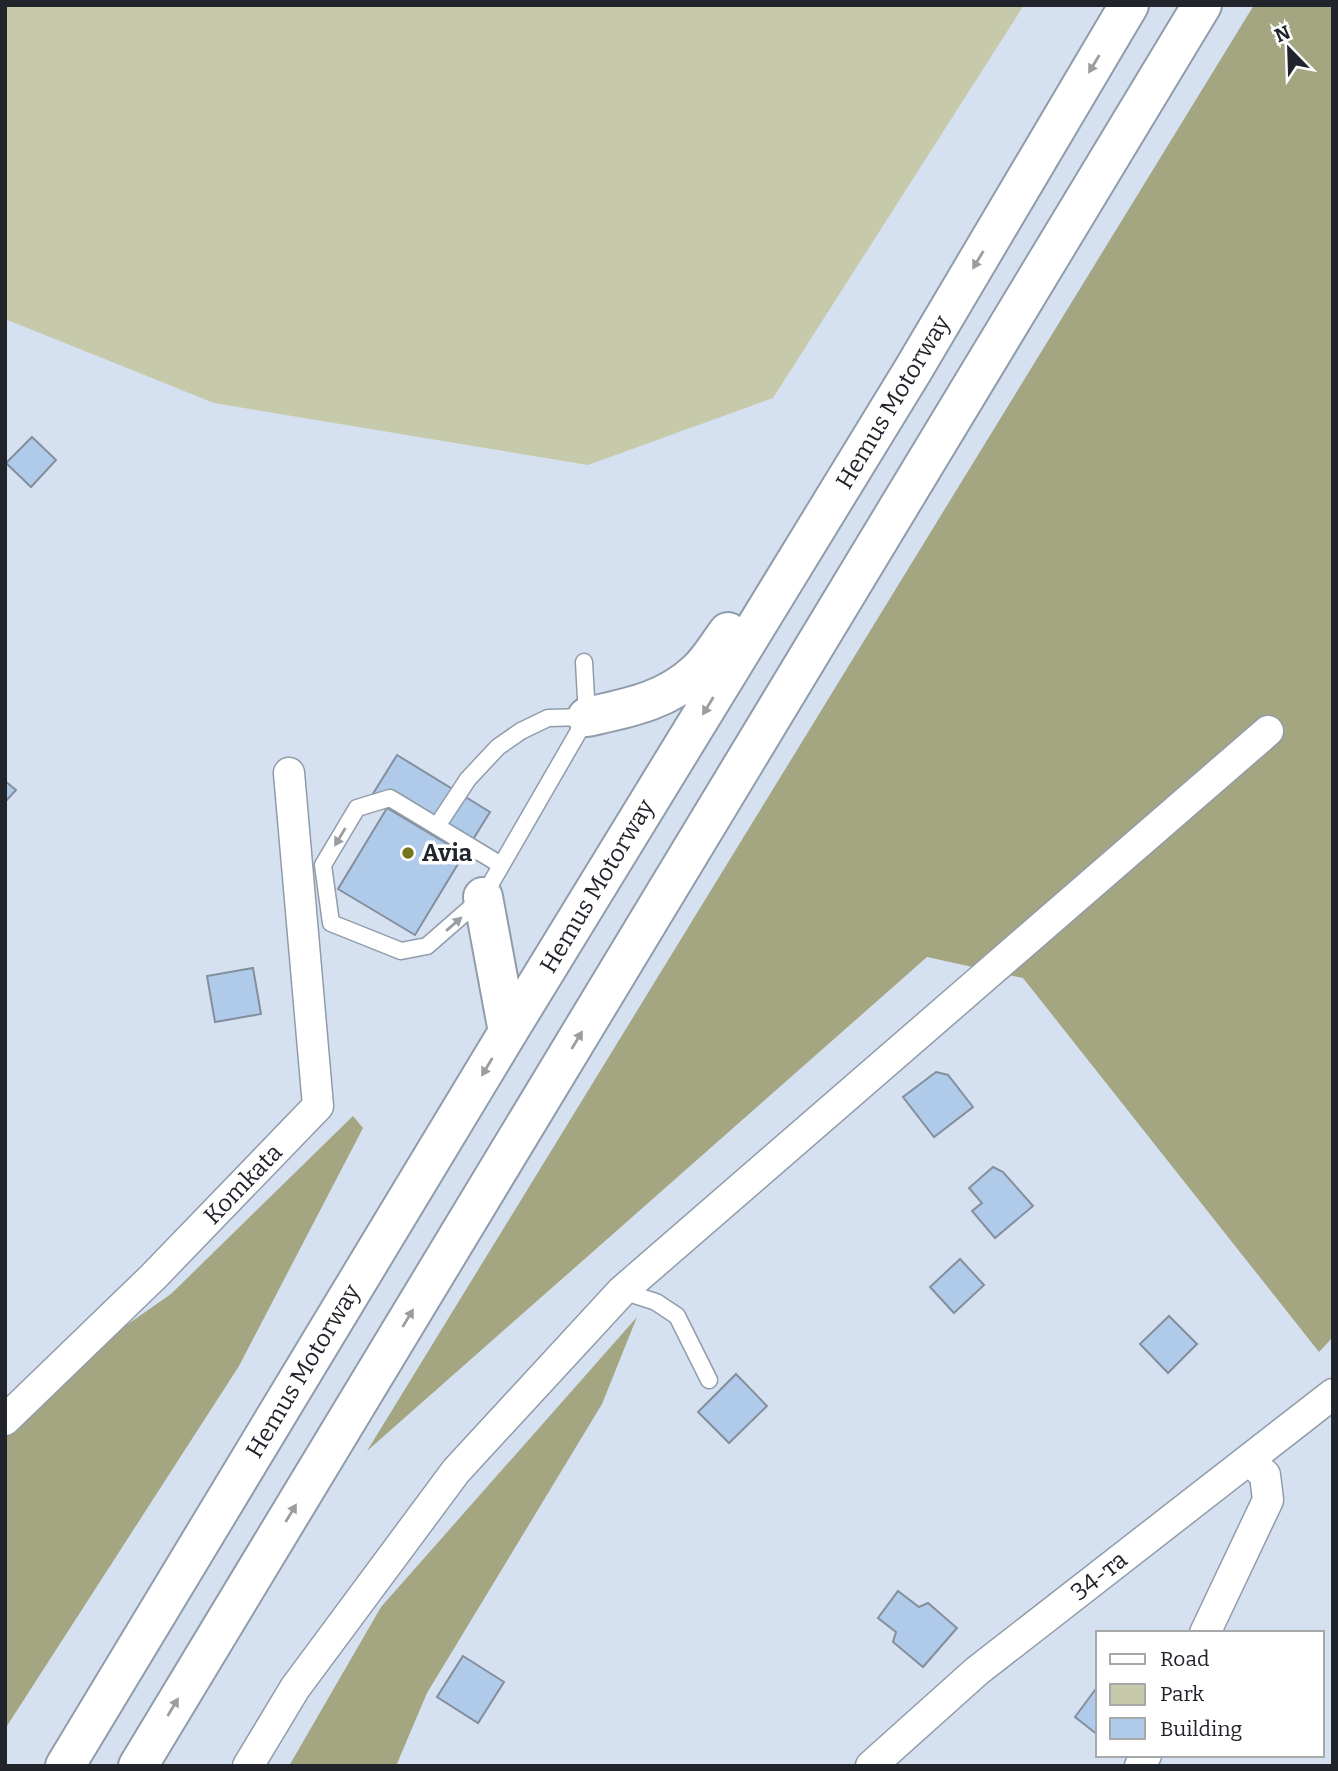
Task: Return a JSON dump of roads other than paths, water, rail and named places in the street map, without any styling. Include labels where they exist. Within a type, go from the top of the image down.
[{"type":"highway","name":"Hemus Motorway","points":[[65,1766],[508,1032],[913,370],[1129,5]]},
{"type":"highway","points":[[138,1766],[1202,5]]},
{"type":"highway","points":[[587,717],[642,705],[697,672],[913,370]]},
{"type":"highway","points":[[492,881],[508,1032]]},
{"type":"street","points":[[248,1766],[295,1688],[456,1471],[622,1291],[1268,732]]},
{"type":"street","name":"Komkata","points":[[5,1420],[153,1277],[318,1107],[317,925],[289,773]]},
{"type":"street","name":"34-та","points":[[871,1766],[977,1671],[1333,1394]]},
{"type":"street","points":[[1206,1631],[1268,1500],[1265,1475],[1249,1460]]},
{"type":"lane","points":[[492,881],[437,826],[390,798],[357,808],[323,865],[317,925],[401,951],[427,946],[492,881],[587,717],[584,662]]},
{"type":"lane","points":[[437,826],[468,779],[498,747],[521,731],[548,718],[587,717]]},
{"type":"lane","points":[[622,1291],[656,1302],[677,1317],[709,1380]]},
{"type":"place","name":"Avia","points":[[408,853]]}]
